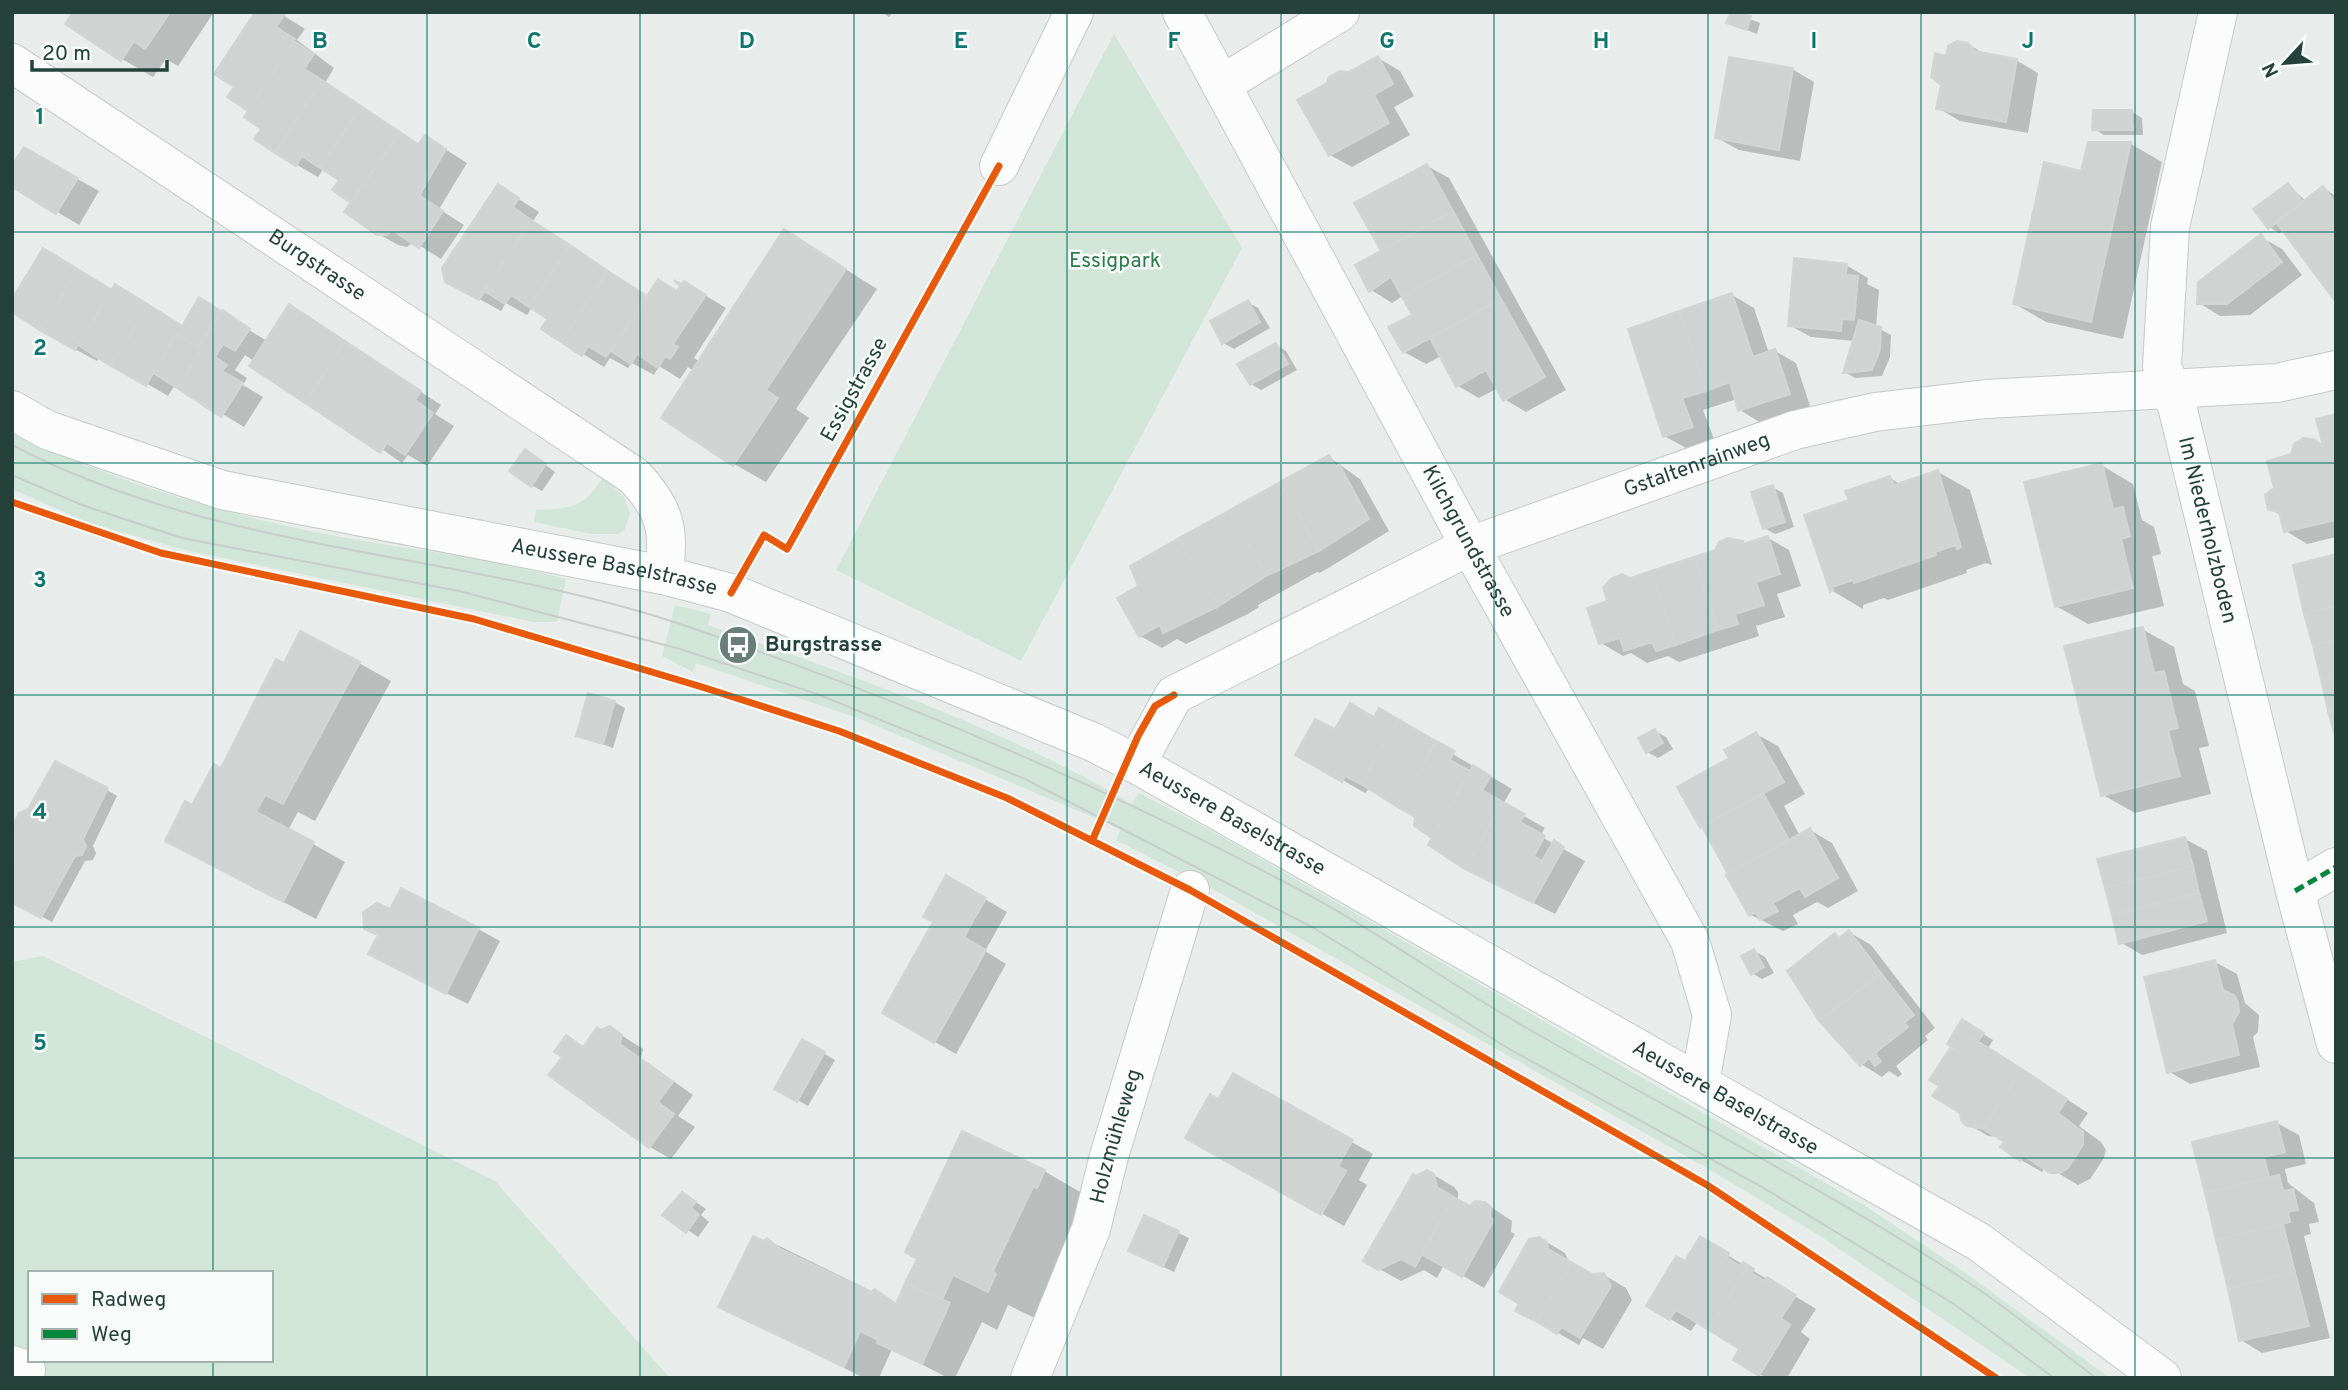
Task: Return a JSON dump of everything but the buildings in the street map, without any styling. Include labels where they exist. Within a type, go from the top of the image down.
[{"type":"street","points":[[999,166],[1074,12]]},
{"type":"street","name":"Kilchgrundstrasse","points":[[1182,12],[1470,546],[1690,941],[1712,1016],[1700,1083]]},
{"type":"street","points":[[1221,85],[1339,12]]},
{"type":"street","name":"Im Niederholzboden","points":[[2218,12],[2170,227],[2162,366],[2178,410],[2295,891],[2336,1044]]},
{"type":"street","name":"Burgstrasse","points":[[12,63],[635,476],[653,496],[665,521],[668,548],[663,575]]},
{"type":"street","name":"Gstaltenrainweg","points":[[1136,764],[1174,695],[1470,546],[1795,430],[1875,412],[1986,398],[2277,383],[2336,370]]},
{"type":"street","name":"Aeussere Baselstrasse","points":[[12,410],[47,430],[222,490],[663,575],[731,593],[1096,743],[1979,1242],[2162,1378]]},
{"type":"street","points":[[2295,891],[2336,867]]},
{"type":"street","name":"Holzmühleweg","points":[[1030,1378],[1091,1229],[1109,1156],[1190,890]]},
{"type":"green space","name":"Essigpark","points":[[1114,34],[1242,248],[1021,661],[836,570]]},
{"type":"green space","points":[[12,431],[83,464],[162,492],[243,516],[320,533],[536,571],[566,579],[557,622],[533,622],[185,550],[89,523],[12,489]]},
{"type":"green space","points":[[603,477],[624,497],[630,513],[625,529],[618,534],[591,534],[534,522],[536,510],[575,505],[596,488]]},
{"type":"green space","points":[[675,605],[711,614],[708,625],[871,684],[979,727],[1032,751],[1132,804],[1139,793],[1214,832],[1864,1205],[1960,1269],[2110,1378],[2030,1378],[1817,1234],[1705,1167],[1220,893],[1116,840],[1121,829],[860,719],[696,663],[693,672],[662,656]]},
{"type":"green space","points":[[43,956],[495,1181],[670,1378],[41,1378],[12,1366],[12,962]]},
{"type":"tram line","points":[[12,445],[93,482],[176,510],[261,531],[521,583],[607,603],[692,628],[850,685],[1082,783],[1158,818],[1307,894],[1525,1027],[1858,1214],[1983,1292],[2096,1378]]},
{"type":"tram line","points":[[12,475],[82,505],[182,538],[459,591],[680,649],[817,694],[1025,779],[1312,927],[1511,1050],[1762,1187],[1954,1304],[2054,1378]]},
{"type":"marked path","points":[[2295,891],[2336,867]]},
{"type":"cycle path","name":"Essigstrasse","points":[[731,593],[764,535],[787,549],[999,166]]},
{"type":"cycle path","points":[[12,502],[161,553],[474,619],[839,731],[1007,798],[1190,890],[1707,1185],[1996,1378]]},
{"type":"cycle path","points":[[1092,841],[1138,736],[1155,706],[1174,695]]},
{"type":"place","name":"Burgstrasse","points":[[738,645]]}]
